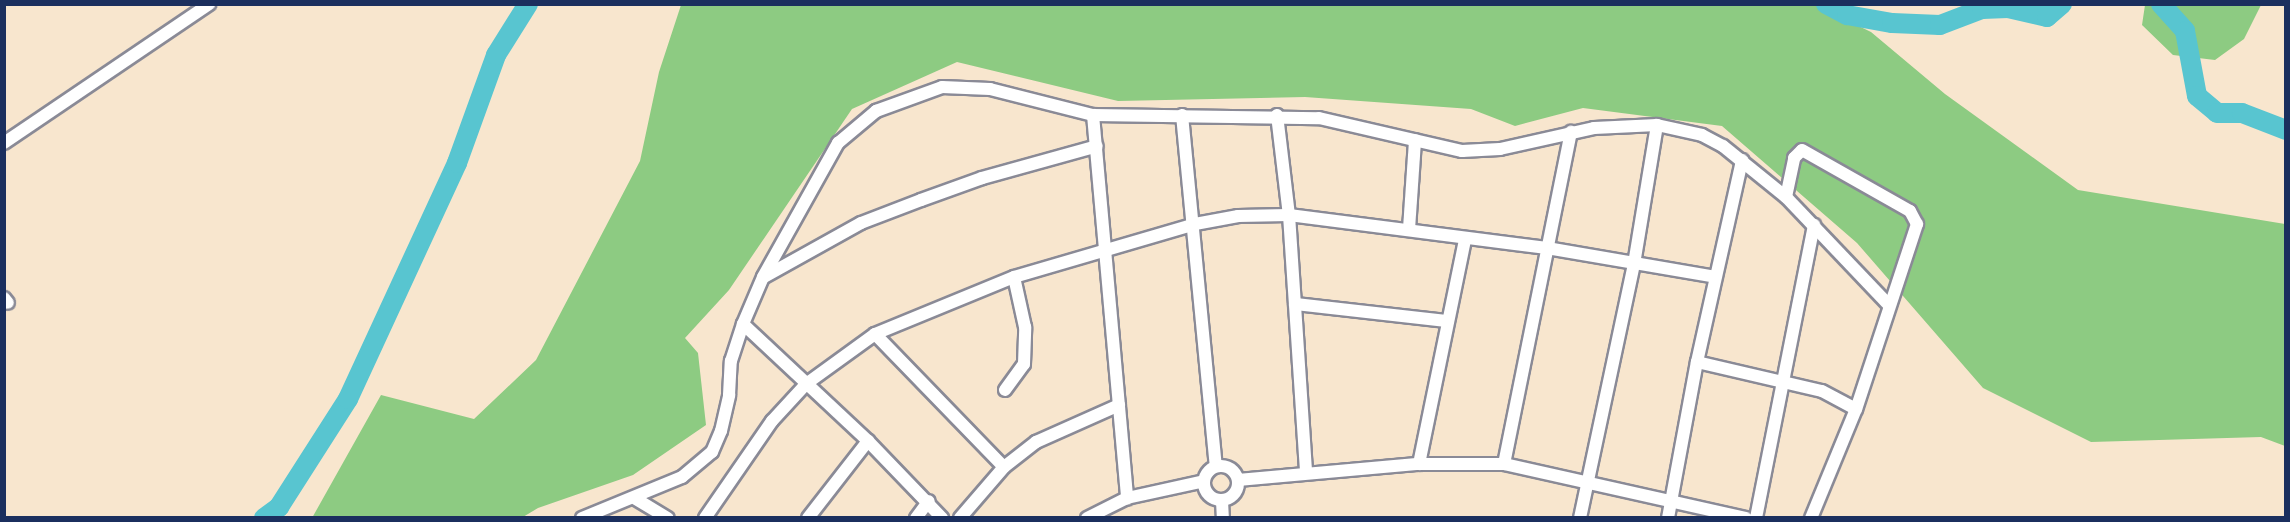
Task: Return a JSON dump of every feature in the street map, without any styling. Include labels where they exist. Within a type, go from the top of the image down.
[{"type":"street","points":[[4,143],[209,4]]},
{"type":"street","points":[[588,516],[636,499],[682,477],[712,452],[721,431],[729,395],[731,361],[762,277],[838,143],[876,111],[925,91],[958,85],[1093,115],[1277,115],[1361,125],[1439,147],[1483,151],[1570,132],[1657,125],[1702,135],[1742,160],[1786,197],[1889,305]]},
{"type":"street","points":[[1093,115],[1127,498]]},
{"type":"street","points":[[1087,518],[1127,498],[1204,481],[1216,466],[1195,224],[1182,115]]},
{"type":"street","points":[[1277,115],[1289,215],[1306,471]]},
{"type":"street","points":[[1580,518],[1634,264],[1657,125]]},
{"type":"street","points":[[1504,464],[1570,132]]},
{"type":"street","points":[[1409,229],[1415,140]]},
{"type":"street","points":[[762,277],[861,224],[911,204],[982,178],[1097,146]]},
{"type":"street","points":[[1786,197],[1794,158],[1802,150],[1910,211],[1916,233],[1889,305],[1856,409],[1811,518]]},
{"type":"street","points":[[1668,518],[1697,362],[1742,160]]},
{"type":"street","points":[[705,518],[772,421],[806,384],[875,334],[1014,277],[1195,224],[1238,216],[1289,215],[1547,249],[1716,277]]},
{"type":"street","points":[[1756,518],[1814,225]]},
{"type":"street","points":[[1419,464],[1465,240]]},
{"type":"street","points":[[1005,390],[1024,364],[1025,327],[1014,277]]},
{"type":"street","points":[[1295,304],[1447,321]]},
{"type":"street","points":[[743,324],[868,441],[929,501],[942,518]]},
{"type":"street","points":[[875,334],[1004,467]]},
{"type":"street","points":[[1697,362],[1822,392],[1856,409]]},
{"type":"street","points":[[960,518],[1004,467],[1053,432],[1119,405]]},
{"type":"street","points":[[808,518],[868,441]]},
{"type":"street","points":[[1238,480],[1306,471],[1419,464],[1504,464],[1746,518]]},
{"type":"street","points":[[1216,466],[1232,470],[1238,480],[1237,491],[1222,501]]},
{"type":"street","points":[[1204,481],[1208,495],[1222,501]]},
{"type":"street","points":[[636,499],[668,518]]},
{"type":"street","points":[[916,518],[929,501]]},
{"type":"street","points":[[1222,501],[1223,518]]},
{"type":"green space","points":[[2145,4],[2261,5],[2244,39],[2215,60],[2173,55],[2142,25]]},
{"type":"green space","points":[[681,5],[1815,5],[1871,32],[1945,94],[2078,190],[2285,224],[2285,446],[2261,437],[2091,442],[1983,388],[1857,243],[1722,126],[1583,108],[1515,126],[1471,109],[1305,97],[1118,101],[957,62],[852,109],[729,290],[685,338],[698,353],[706,425],[633,475],[538,508],[523,517],[312,518],[381,395],[474,419],[536,360],[640,161],[659,72]]},
{"type":"waterway","points":[[264,518],[279,507],[348,399],[457,163],[496,55],[528,4]]},
{"type":"waterway","points":[[1826,4],[1847,15],[1892,23],[1940,25],[1982,9],[2008,8],[2047,17],[2062,4]]},
{"type":"waterway","points":[[2161,4],[2185,31],[2197,96],[2217,113],[2242,113],[2286,130]]}]
